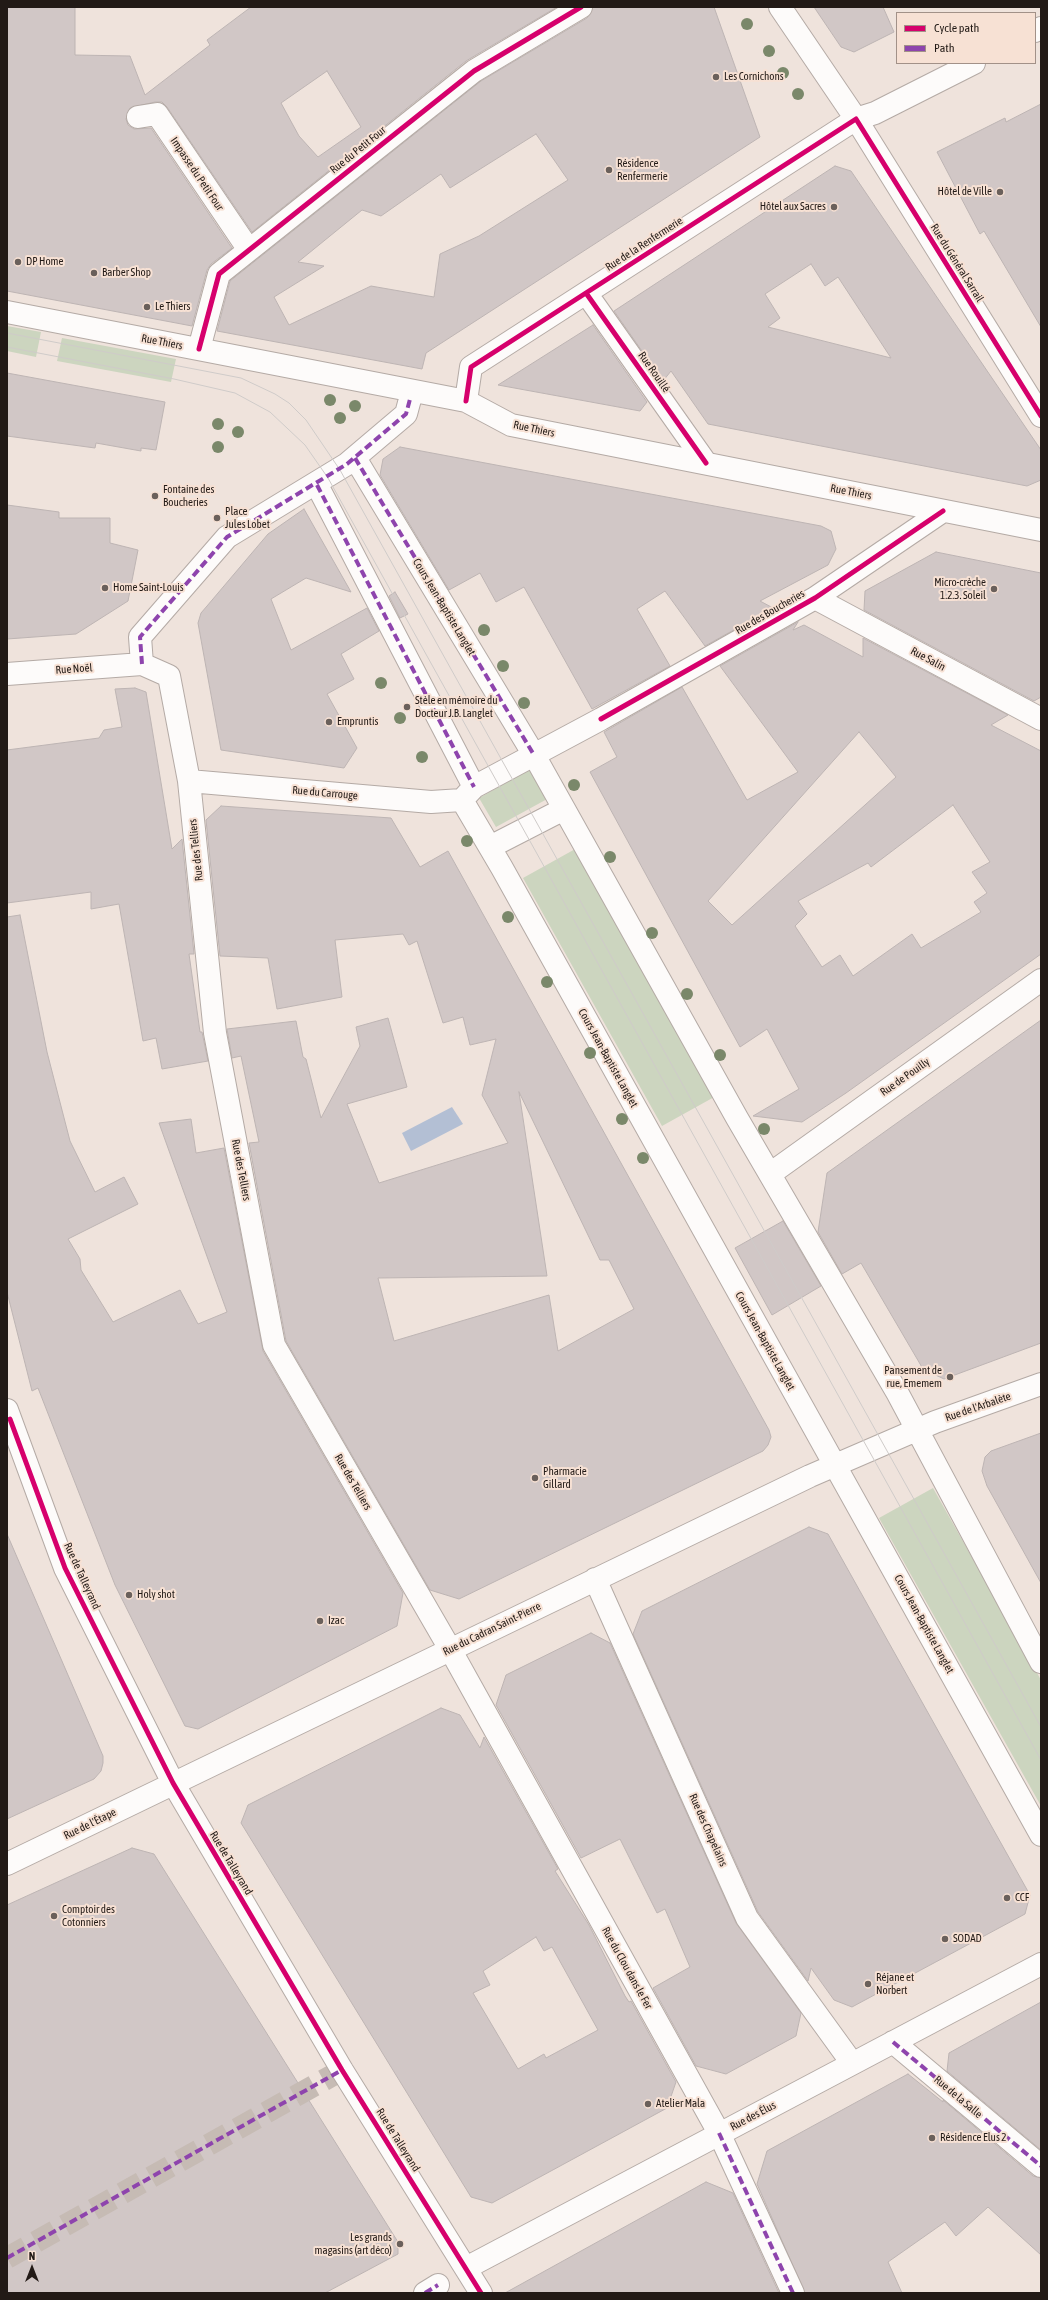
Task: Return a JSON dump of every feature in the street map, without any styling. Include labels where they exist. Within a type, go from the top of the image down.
[{"type":"street","name":"Rue du Petit Four","points":[[199,349],[219,274],[474,71],[581,7]]},
{"type":"street","name":"Rue du Général Sarrail","points":[[780,7],[856,119],[1041,416]]},
{"type":"street","name":"Rue de la Renfermerie","points":[[466,401],[471,367],[856,119],[875,114],[972,64]]},
{"type":"street","name":"Impasse du Petit Four","points":[[138,117],[157,114],[249,250]]},
{"type":"street","name":"Rue Rouillé","points":[[586,293],[706,463]]},
{"type":"street","name":"Rue Thiers","points":[[7,312],[466,401],[511,425],[1041,530]]},
{"type":"street","points":[[142,664],[140,637],[227,537],[300,492],[317,485],[355,458],[406,414],[410,399]]},
{"type":"street","name":"Cours Jean-Baptiste Langlet","points":[[355,458],[534,755],[770,1174],[898,1394],[1041,1662]]},
{"type":"street","name":"Cours Jean-Baptiste Langlet","points":[[317,485],[468,794],[490,847],[1041,1835]]},
{"type":"street","name":"Rue des Boucheries","points":[[534,755],[815,598],[943,510]]},
{"type":"street","name":"Rue Salin","points":[[815,598],[1041,719]]},
{"type":"street","name":"Rue Noël","points":[[7,674],[142,664]]},
{"type":"street","name":"Rue des Telliers","points":[[142,664],[169,676],[189,781],[215,1033],[274,1345],[450,1649]]},
{"type":"street","points":[[468,794],[534,755]]},
{"type":"street","name":"Rue du Carrouge","points":[[189,781],[431,802],[468,794]]},
{"type":"street","points":[[490,847],[564,810]]},
{"type":"street","name":"Rue de Pouilly","points":[[770,1174],[1041,980]]},
{"type":"street","name":"Rue de l'Arbalète","points":[[835,1464],[916,1430],[1041,1384]]},
{"type":"street","name":"Rue de Talleyrand","points":[[7,1410],[65,1568],[173,1783],[342,2070],[481,2293]]},
{"type":"street","name":"Rue du Cadran Saint-Pierre","points":[[173,1783],[835,1464]]},
{"type":"street","name":"Rue des Chapelains","points":[[595,1579],[748,1918],[852,2063]]},
{"type":"street","name":"Rue du Clou dans le Fer","points":[[450,1649],[719,2133],[793,2293]]},
{"type":"street","name":"Rue de l'Étape","points":[[7,1864],[173,1783]]},
{"type":"street","name":"Rue des Élus","points":[[466,2268],[1041,1964]]},
{"type":"street","name":"Rue de la Salle","points":[[893,2042],[1041,2166]]},
{"type":"green space","points":[[7,326],[41,332],[36,357],[7,351]]},
{"type":"green space","points":[[62,338],[176,359],[171,382],[57,361]]},
{"type":"green space","points":[[532,768],[549,798],[496,827],[479,798]]},
{"type":"green space","points":[[577,848],[716,1096],[662,1126],[523,878]]},
{"type":"green space","points":[[933,1488],[1041,1680],[1041,1806],[879,1518]]},
{"type":"water","points":[[452,1107],[463,1124],[411,1151],[402,1133]]},
{"type":"building","points":[[7,7],[75,7],[75,55],[130,56],[145,95],[210,45],[207,40],[251,7],[557,7],[466,61],[252,232],[167,107],[162,102],[155,102],[130,108],[126,119],[128,125],[134,129],[151,128],[232,248],[211,264],[207,270],[192,326],[7,291]],"holes":[[[327,71],[361,127],[318,157],[299,136],[281,103]]]},
{"type":"building","points":[[593,7],[714,7],[760,137],[426,353],[422,369],[217,331],[230,281],[481,81],[587,18]],"holes":[[[536,134],[568,180],[479,236],[440,254],[434,297],[371,286],[289,325],[274,297],[324,266],[298,262],[362,210],[381,216],[441,174],[450,188]]]},
{"type":"building","points":[[814,7],[883,7],[894,32],[854,52],[841,47]]},
{"type":"building","name":"Hôtel de Ville","points":[[1041,104],[1041,327],[984,231],[980,234],[937,152],[1005,118],[1006,122]]},
{"type":"building","points":[[835,166],[851,171],[1041,450],[1041,480],[1027,486],[708,424],[671,371],[663,381],[614,311]],"holes":[[[811,264],[825,286],[838,277],[891,358],[768,327],[780,318],[765,294]]]},
{"type":"building","points":[[593,325],[647,402],[640,411],[498,385]]},
{"type":"building","points":[[7,373],[165,402],[156,450],[141,448],[141,451],[96,443],[95,448],[7,436]]},
{"type":"building","points":[[400,447],[821,526],[831,531],[836,549],[828,565],[760,601],[773,608],[705,646],[665,591],[637,609],[670,666],[592,709],[524,587],[496,602],[480,573],[449,590],[380,475],[383,459]]},
{"type":"building","points":[[7,505],[59,512],[59,518],[110,518],[110,543],[138,550],[128,601],[76,634],[7,639]]},
{"type":"building","points":[[304,509],[351,592],[306,578],[271,599],[291,650],[367,608],[379,631],[341,654],[354,679],[327,694],[357,748],[344,768],[221,750],[198,623],[201,613],[268,534]]},
{"type":"building","points":[[936,552],[1041,573],[1041,697],[1034,701],[864,610],[865,591]]},
{"type":"building","points":[[395,592],[408,614],[400,618],[389,596]]},
{"type":"building","points":[[798,622],[793,630],[804,625],[863,657],[863,638],[1008,715],[991,725],[1041,751],[1041,954],[846,1093],[802,1122],[753,1116],[799,1089],[767,1029],[740,1047],[590,772],[617,757],[604,732],[682,687],[747,800],[798,772],[720,666]],"holes":[[[859,732],[896,777],[732,925],[708,901]],[[953,805],[990,862],[972,872],[987,893],[974,902],[981,912],[921,948],[912,934],[853,976],[840,955],[822,967],[795,926],[807,914],[798,901],[868,863],[871,867]]]},
{"type":"building","points":[[135,688],[146,692],[172,849],[182,839],[194,954],[189,954],[200,1032],[202,1032],[208,1061],[162,1069],[156,1038],[143,1041],[119,904],[91,909],[91,892],[7,903],[7,750],[99,738],[104,730],[122,727],[115,689]]},
{"type":"building","points":[[221,806],[391,818],[420,867],[448,851],[769,1430],[771,1437],[768,1445],[763,1451],[459,1599],[430,1590],[286,1341],[249,1143],[259,1142],[241,1056],[232,1058],[227,1029],[296,1021],[303,1057],[306,1059],[321,1118],[360,1046],[356,1027],[388,1018],[407,1087],[347,1104],[379,1183],[508,1143],[482,1095],[496,1039],[470,1045],[463,1017],[443,1023],[417,941],[409,945],[403,934],[335,940],[342,997],[277,1009],[268,958],[220,956],[206,820]],"holes":[[[519,1092],[600,1260],[609,1260],[634,1309],[558,1351],[549,1295],[394,1341],[378,1278],[547,1276]]]},
{"type":"building","points":[[20,915],[47,1052],[70,1141],[95,1192],[124,1177],[138,1204],[68,1239],[80,1259],[81,1270],[113,1322],[180,1290],[198,1324],[227,1312],[159,1123],[191,1119],[196,1153],[224,1148],[263,1351],[403,1593],[397,1626],[198,1729],[185,1726],[115,1585],[38,1388],[32,1391],[7,1292],[7,917]]},
{"type":"building","points":[[1041,1020],[1041,1343],[944,1379],[923,1369],[861,1263],[842,1274],[818,1232],[827,1173]]},
{"type":"building","points":[[783,1221],[821,1286],[772,1315],[735,1248]]},
{"type":"building","points":[[1041,1433],[1041,1583],[987,1486],[982,1471],[985,1457],[991,1451]]},
{"type":"building","points":[[809,1527],[828,1534],[1030,1895],[1025,1914],[852,2007],[834,2000],[811,1968],[808,1981],[758,1912],[633,1634],[642,1611]]},
{"type":"building","points":[[7,1534],[103,1756],[103,1763],[101,1771],[94,1779],[7,1819]]},
{"type":"building","points":[[591,1633],[610,1643],[736,1923],[801,2013],[796,2036],[726,2074],[696,2066],[653,1988],[690,1967],[665,1909],[657,1913],[620,1839],[581,1858],[496,1705],[506,1675]]},
{"type":"building","points":[[441,1708],[460,1715],[480,1748],[484,1737],[558,1869],[555,1871],[589,1925],[625,1996],[629,2002],[631,2001],[676,2082],[667,2108],[492,2203],[471,2197],[241,1823],[248,1805]],"holes":[[[536,1937],[544,1951],[552,1947],[598,2030],[546,2058],[544,2054],[518,2069],[473,1993],[490,1985],[483,1971]]]},
{"type":"building","points":[[132,1848],[154,1854],[398,2242],[398,2254],[325,2293],[7,2293],[7,1905]]},
{"type":"building","points":[[1041,2002],[1041,2150],[947,2071],[949,2053]]},
{"type":"building","points":[[908,2074],[943,2102],[943,2100],[1033,2176],[1041,2178],[1041,2255],[988,2207],[956,2236],[945,2222],[888,2262],[902,2293],[805,2293],[757,2184],[767,2151]]},
{"type":"building","points":[[706,2182],[733,2193],[779,2293],[505,2293]]},
{"type":"tunnel","points":[[7,2258],[342,2070]]},
{"type":"tram line","points":[[7,333],[241,378],[275,394],[289,403],[306,420],[340,470],[1041,1727]]},
{"type":"tram line","points":[[7,347],[174,379],[235,393],[270,412],[305,445],[328,478],[1041,1760]]},
{"type":"marked path","points":[[142,664],[140,637],[227,537],[347,464],[406,414],[410,399]]},
{"type":"marked path","points":[[355,458],[534,755]]},
{"type":"marked path","points":[[317,485],[474,787]]},
{"type":"marked path","points":[[893,2042],[1041,2166]]},
{"type":"marked path","points":[[7,2258],[342,2070]]},
{"type":"marked path","points":[[719,2133],[793,2293]]},
{"type":"marked path","points":[[425,2293],[438,2285]]},
{"type":"cycle path","points":[[199,349],[219,274],[474,71],[581,7]]},
{"type":"cycle path","points":[[466,401],[471,367],[856,119],[1041,416]]},
{"type":"cycle path","points":[[586,293],[706,463]]},
{"type":"cycle path","points":[[601,719],[815,598],[943,511]]},
{"type":"cycle path","points":[[10,1419],[65,1568],[173,1783],[342,2070],[481,2293]]},
{"type":"place","name":"Les Cornichons","points":[[716,77]]},
{"type":"place","name":"Résidence Renfermerie","points":[[609,170]]},
{"type":"place","name":"Hôtel de Ville","points":[[1000,192]]},
{"type":"place","name":"Hôtel aux Sacres","points":[[834,207]]},
{"type":"place","name":"DP Home","points":[[18,262]]},
{"type":"place","name":"Barber Shop","points":[[94,273]]},
{"type":"place","name":"Le Thiers","points":[[147,307]]},
{"type":"place","name":"Fontaine des Boucheries","points":[[155,496]]},
{"type":"place","name":"Place Jules Lobet","points":[[217,518]]},
{"type":"place","name":"Home Saint-Louis","points":[[105,588]]},
{"type":"place","name":"Micro-crèche 1.2.3. Soleil","points":[[994,589]]},
{"type":"place","name":"Stèle en mémoire du Docteur J.B. Langlet","points":[[407,707]]},
{"type":"place","name":"Empruntis","points":[[329,722]]},
{"type":"place","name":"Pansement de rue, Ememem","points":[[950,1377]]},
{"type":"place","name":"Pharmacie Gillard","points":[[535,1478]]},
{"type":"place","name":"Holy shot","points":[[129,1595]]},
{"type":"place","name":"Izac","points":[[320,1621]]},
{"type":"place","name":"CCF","points":[[1007,1898]]},
{"type":"place","name":"Comptoir des Cotonniers","points":[[54,1916]]},
{"type":"place","name":"SODAD","points":[[945,1939]]},
{"type":"place","name":"Réjane et Norbert","points":[[868,1984]]},
{"type":"place","name":"Atelier Mala","points":[[648,2104]]},
{"type":"place","name":"Résidence Elus 2","points":[[932,2138]]},
{"type":"place","name":"Les grands magasins (art déco)","points":[[400,2244]]}]
